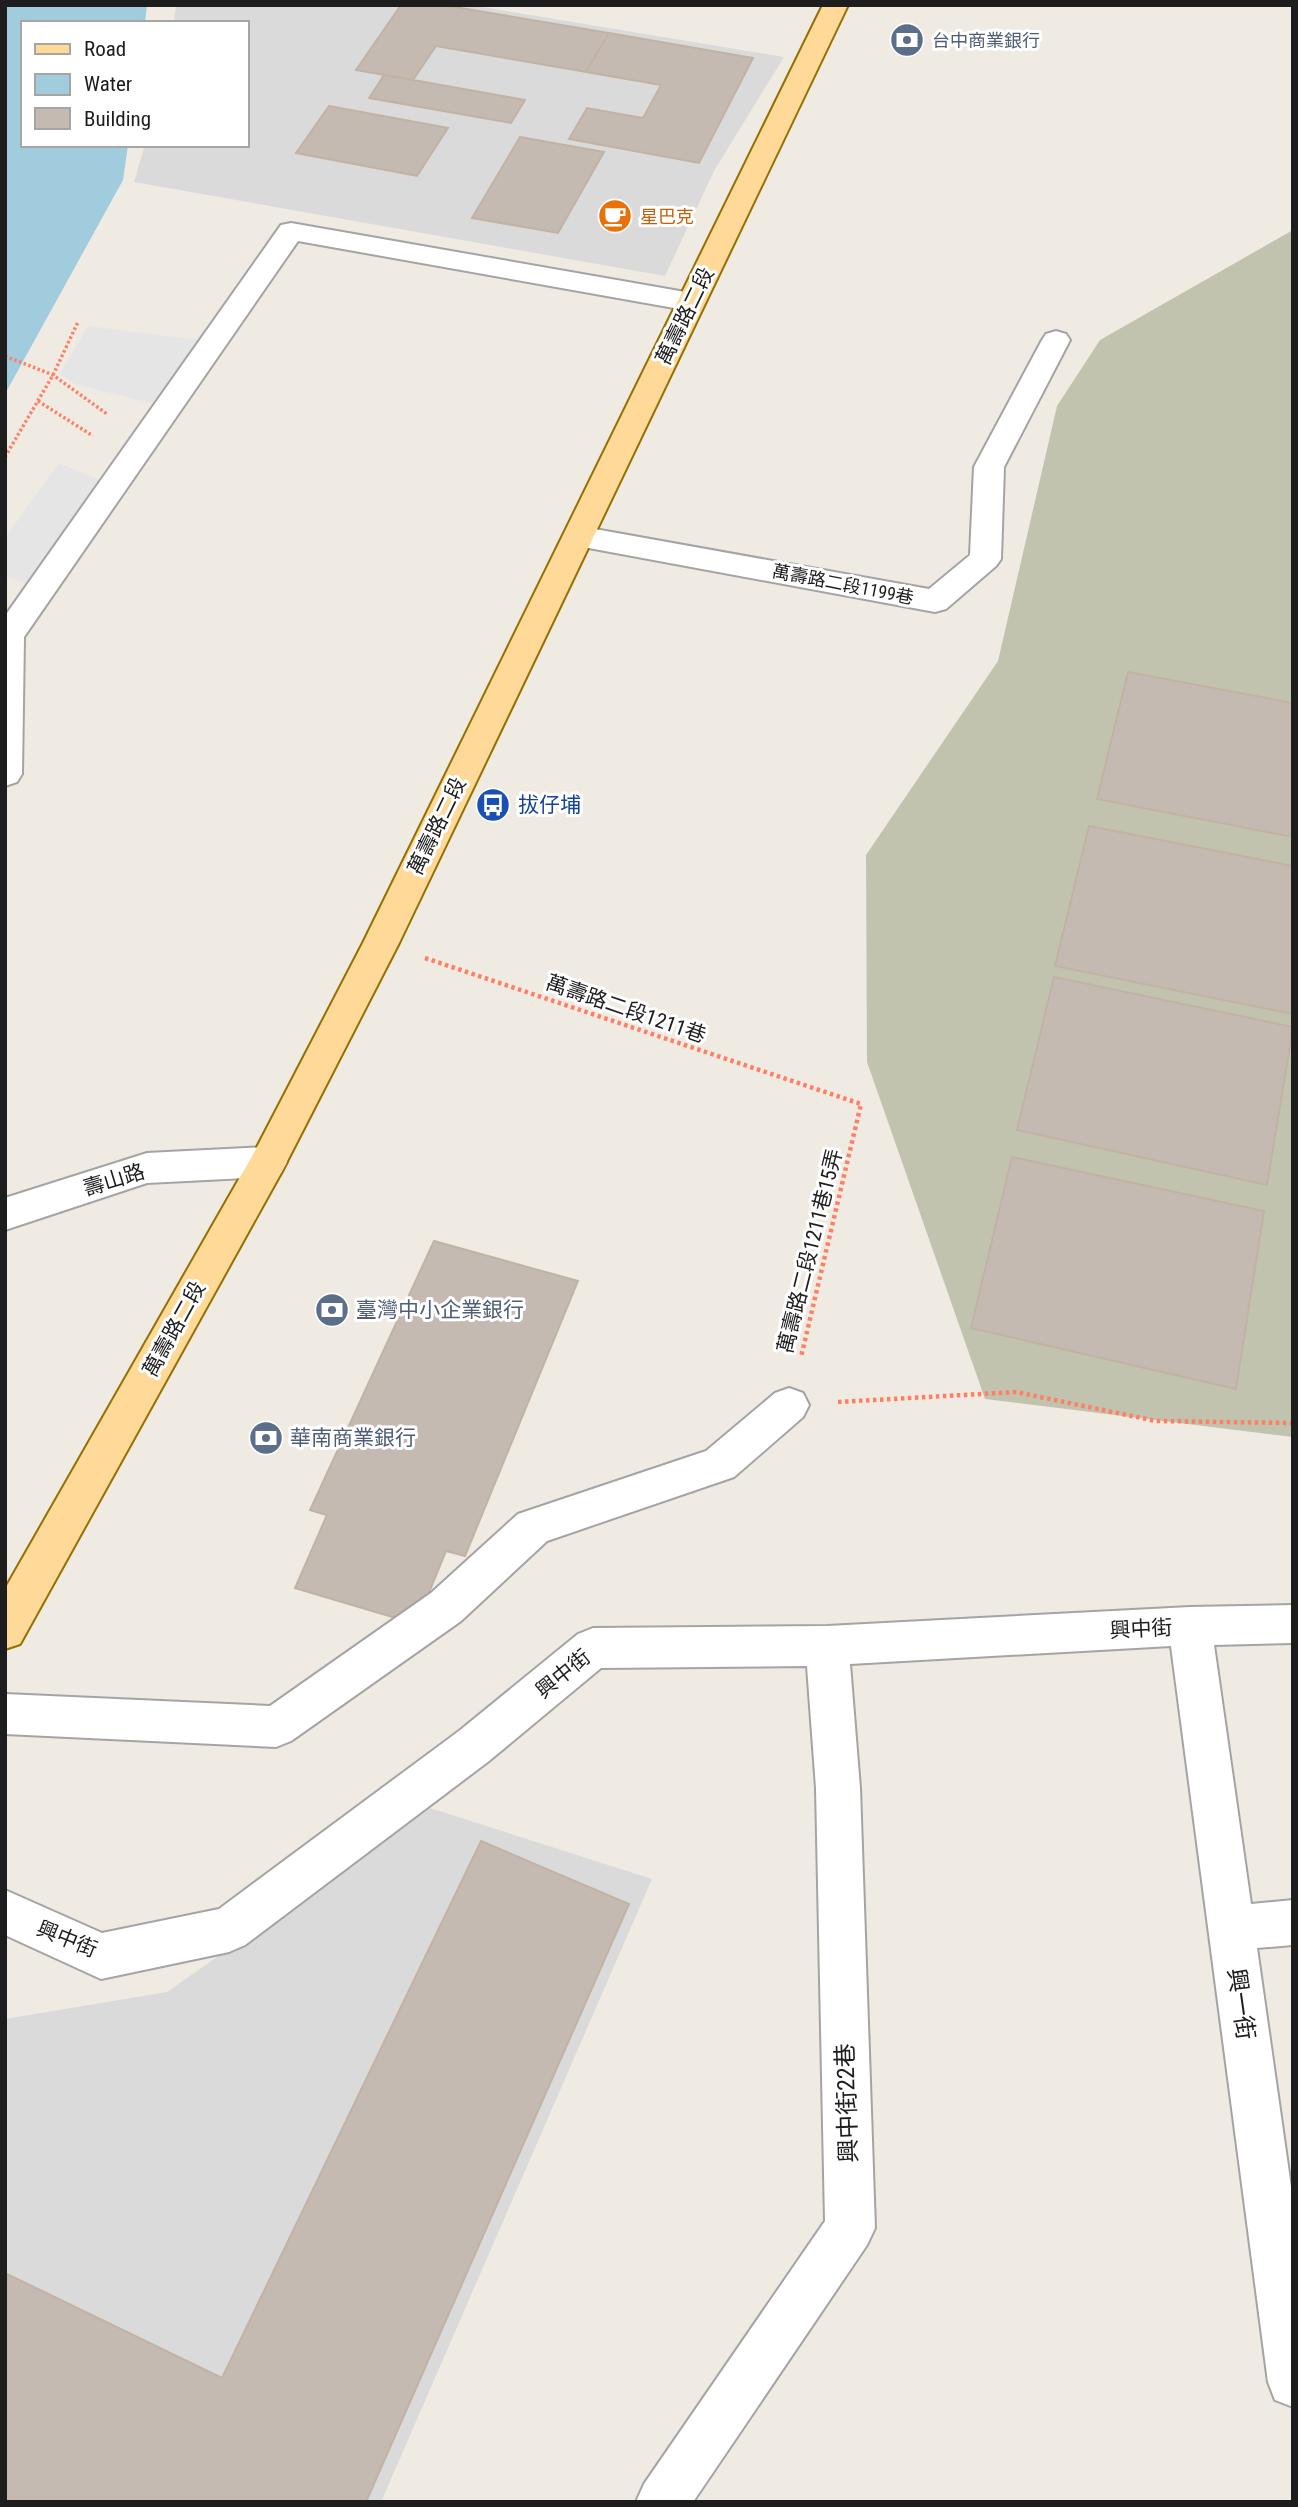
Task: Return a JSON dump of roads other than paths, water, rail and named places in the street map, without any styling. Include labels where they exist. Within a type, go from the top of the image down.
[{"type":"main road","name":"萬壽路二段","points":[[5,1630],[268,1162],[381,943],[836,5]]},
{"type":"street","points":[[5,774],[7,637],[291,231],[691,302]]},
{"type":"street","name":"萬壽路二段1199巷","points":[[578,536],[934,601],[985,559],[989,467],[1056,340]]},
{"type":"street","name":"壽山路","points":[[5,1214],[147,1168],[268,1162]]},
{"type":"street","points":[[5,1714],[276,1727],[446,1608],[533,1527],[720,1464],[789,1405]]},
{"type":"street","name":"興中街","points":[[5,1912],[101,1955],[229,1928],[474,1746],[593,1648],[827,1646],[1190,1626],[1293,1624]]},
{"type":"street","name":"興一街","points":[[1190,1626],[1293,2382]]},
{"type":"street","name":"興中街22巷","points":[[662,2502],[850,2228],[838,1788],[827,1646]]},
{"type":"street","points":[[1231,1928],[1293,1922]]},
{"type":"water","points":[[5,5],[147,5],[145,21],[21,21],[21,147],[128,147],[123,180],[5,394]]},
{"type":"place","name":"台中商業銀行","points":[[907,40]]},
{"type":"place","name":"星巴克","points":[[615,216]]},
{"type":"place","name":"拔仔埔","points":[[493,805]]},
{"type":"place","name":"臺灣中小企業銀行","points":[[332,1310]]},
{"type":"place","name":"華南商業銀行","points":[[266,1438]]}]
